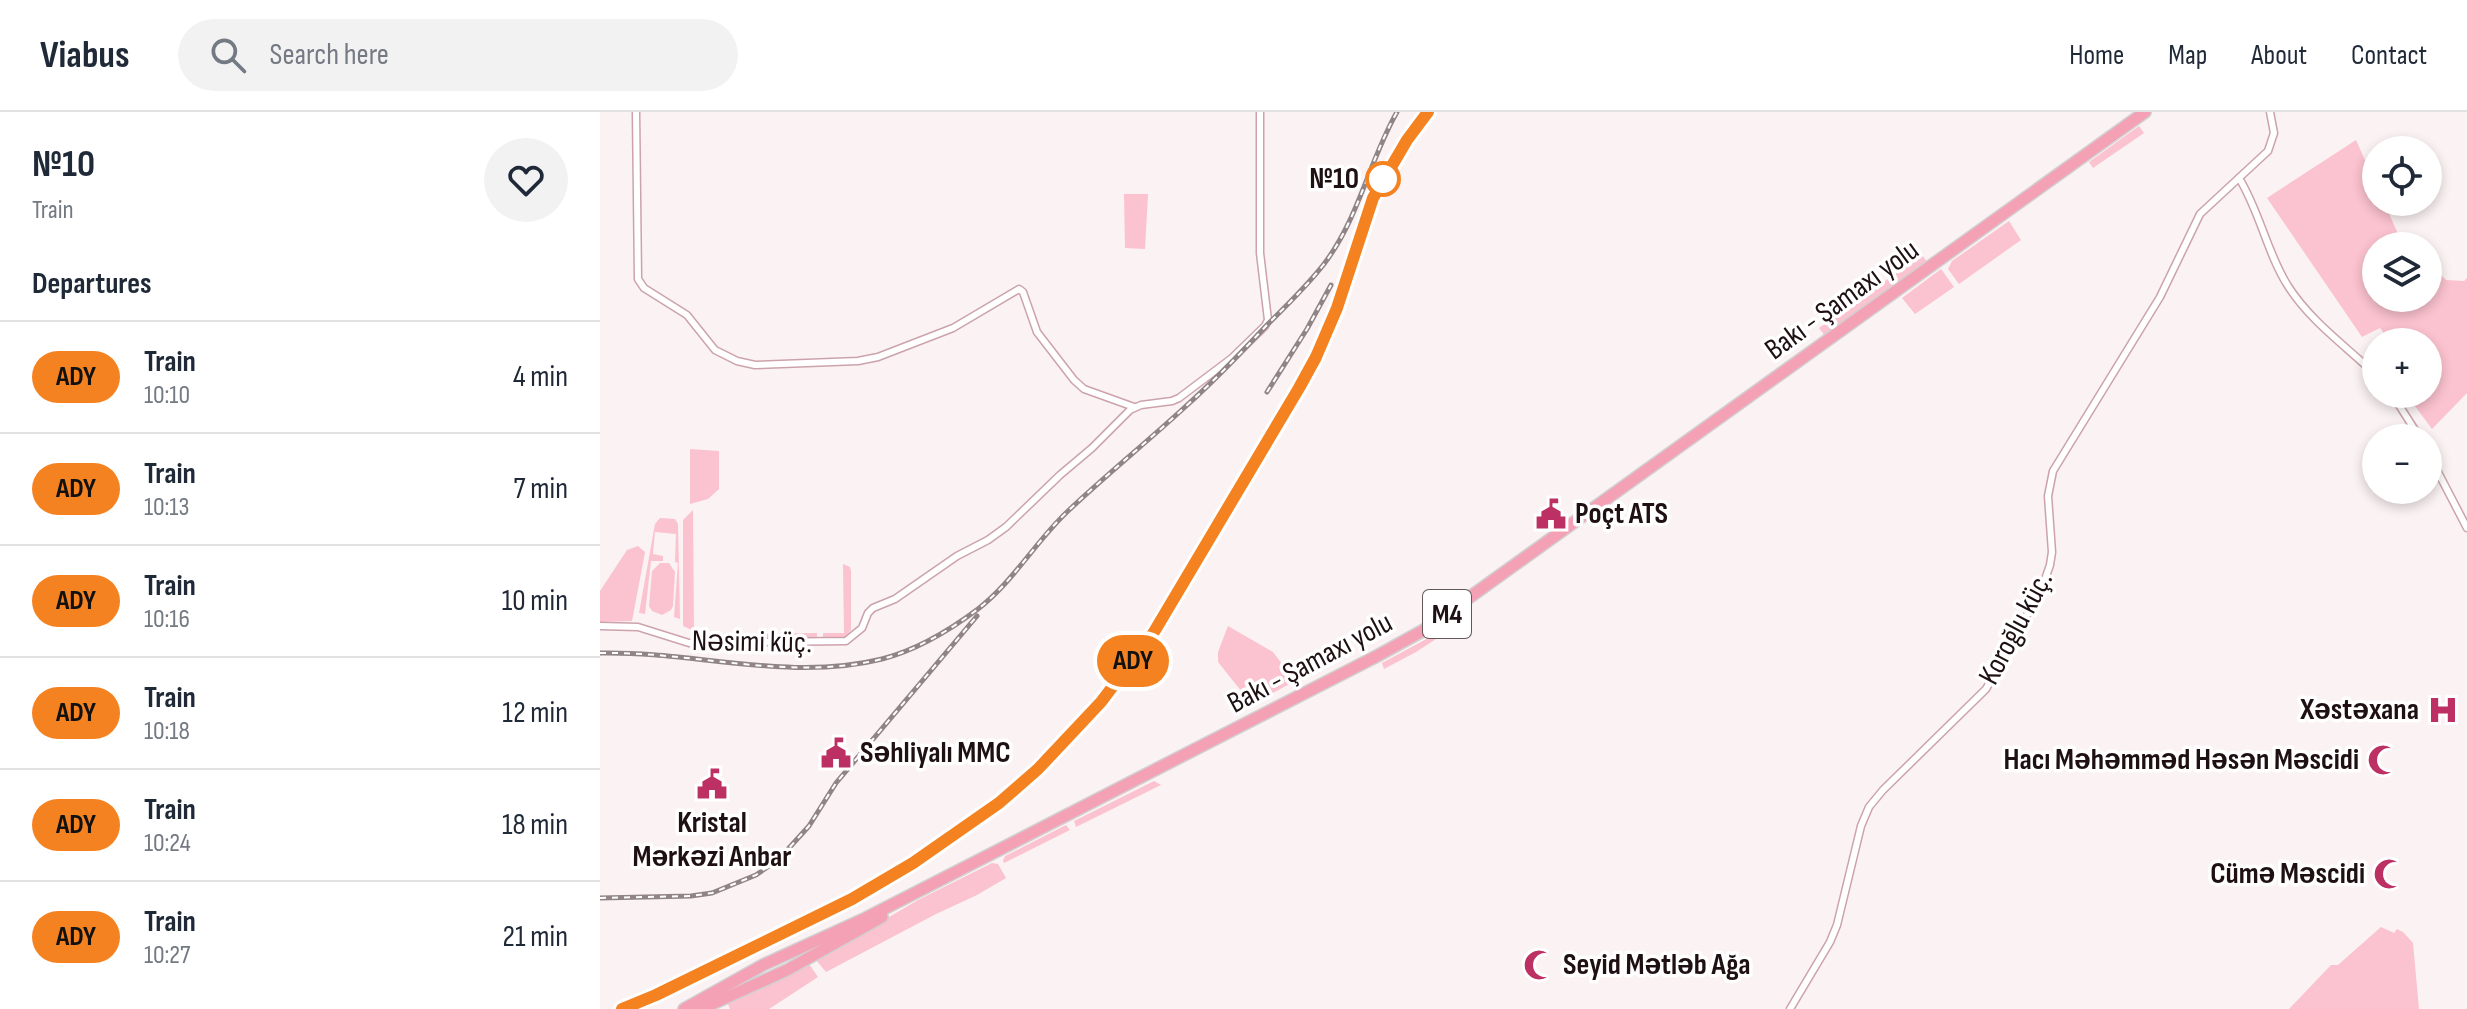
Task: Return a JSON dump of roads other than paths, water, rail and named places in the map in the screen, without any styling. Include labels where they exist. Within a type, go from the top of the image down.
[{"type":"highway","name":"Bakı - Şamaxı yolu","points":[[684,1009],[796,948],[866,918],[1424,630],[2145,112]]},
{"type":"highway","name":"Bakı - Şamaxı yolu","points":[[701,1009],[803,961],[902,905],[1426,634],[2154,112]]},
{"type":"highway","points":[[796,948],[780,959],[779,965],[784,968],[803,961]]},
{"type":"highway","points":[[748,973],[770,964],[776,967],[775,974],[753,986]]},
{"type":"street","points":[[636,112],[638,279],[644,288],[687,315],[711,346],[730,359],[755,365],[868,359],[915,345],[953,328],[1020,289],[1037,332],[1074,380],[1084,389],[1134,407],[1179,398],[1232,358],[1268,322],[1260,253],[1260,112]]},
{"type":"street","name":"Koroğlu küç.","points":[[1790,1009],[1837,925],[1867,810],[1994,678],[2048,574],[2052,552],[2048,487],[2053,471],[2160,297],[2197,219],[2260,161],[2272,144],[2274,128],[2270,112]]},
{"type":"street","points":[[2239,178],[2272,255],[2294,294],[2320,325],[2362,362]]},
{"type":"street","name":"Nəsimi küç.","points":[[600,626],[638,627],[693,643],[839,642],[863,626],[871,609],[895,599],[1006,527],[1134,407]]},
{"type":"street","points":[[2442,480],[2467,528]]},
{"type":"railway","points":[[600,653],[671,656],[777,667],[847,665],[882,659],[908,650],[956,624],[991,598],[1068,511],[1206,387],[1311,280],[1346,228],[1397,112]]},
{"type":"railway","points":[[618,1009],[760,942],[900,867],[986,809],[1027,776],[1065,739],[1101,699],[1143,642],[1297,387],[1342,288],[1372,197],[1405,140],[1426,112]]},
{"type":"railway","points":[[1267,392],[1331,285]]},
{"type":"railway","points":[[600,898],[712,893],[756,875],[779,859],[809,826],[836,783],[977,616]]},
{"type":"train","name":"ADY","points":[[622,1009],[852,899],[913,863],[999,803],[1071,736],[1114,686],[1154,632],[1299,388],[1337,308],[1373,198],[1407,140],[1428,112]]},
{"type":"place","name":"№10","points":[[1383,179]]},
{"type":"place","name":"Poçt ATS","points":[[1551,514]]},
{"type":"place","name":"Xəstəxana","points":[[2443,710]]},
{"type":"place","name":"Səhliyalı MMC","points":[[836,753]]},
{"type":"place","name":"Hacı Məhəmməd Həsən Məscidi","points":[[2383,760]]},
{"type":"place","name":"Kristal Mərkəzi Anbar","points":[[712,784]]},
{"type":"place","name":"Cümə Məscidi","points":[[2389,874]]},
{"type":"place","name":"Seyid Mətləb Ağa","points":[[1539,965]]}]
